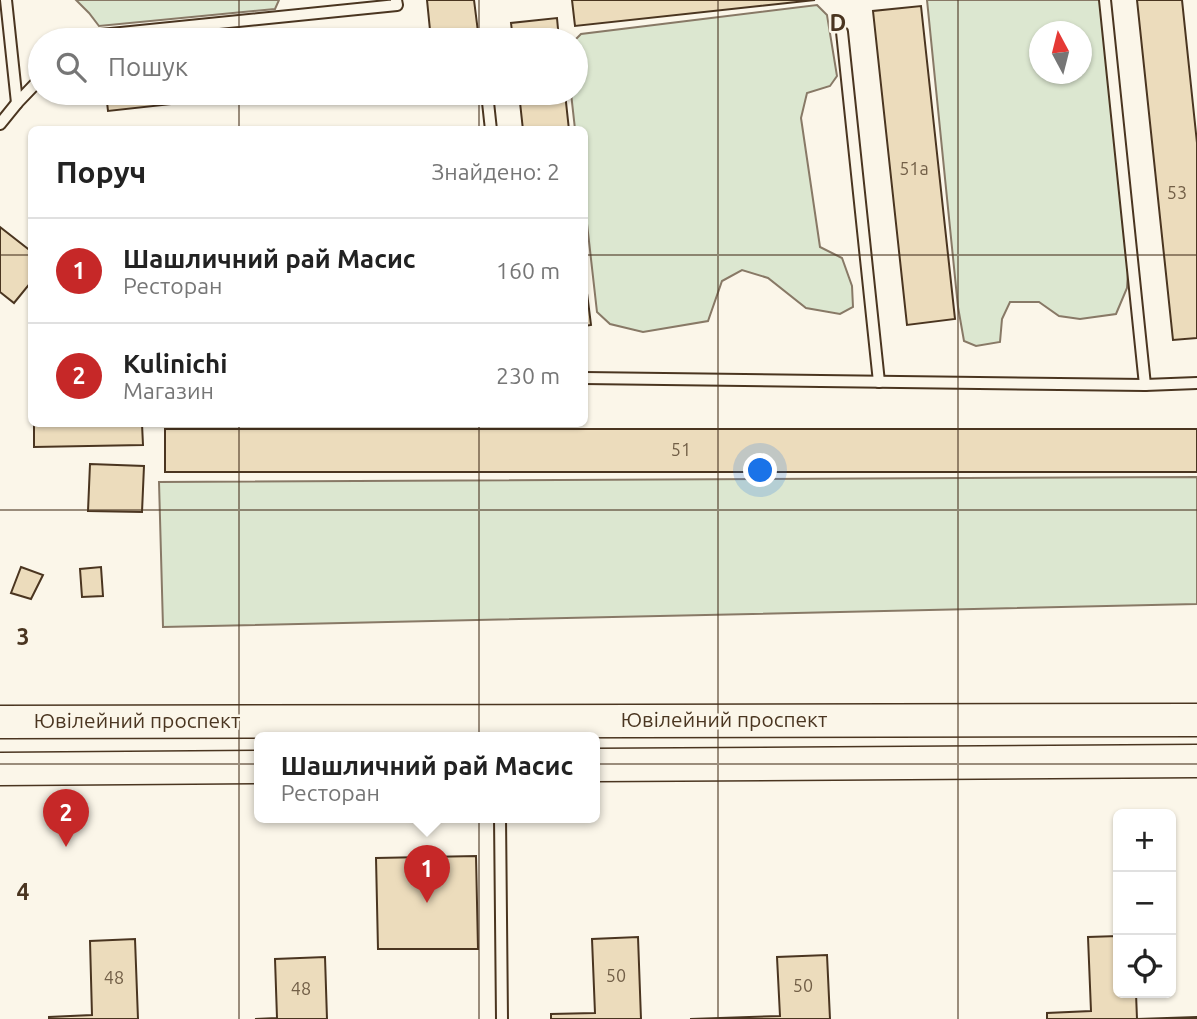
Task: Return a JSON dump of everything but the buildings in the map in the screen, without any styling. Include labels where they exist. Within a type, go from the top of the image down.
[{"type":"main road","name":"Ювілейний проспект","points":[[0,722],[499,727],[1197,720]]},
{"type":"main road","name":"Ювілейний проспект","points":[[600,765],[1197,761]]},
{"type":"main road","points":[[0,769],[254,767]]},
{"type":"lane","points":[[6,0],[17,103]]},
{"type":"lane","points":[[170,28],[397,5],[396,0]]},
{"type":"lane","points":[[1105,0],[1145,385]]},
{"type":"lane","points":[[842,32],[879,382]]},
{"type":"lane","points":[[0,124],[28,92]]},
{"type":"lane","points":[[488,105],[491,126]]},
{"type":"lane","points":[[588,378],[1145,385],[1197,383]]},
{"type":"lane","points":[[500,823],[502,1019]]},
{"type":"green space","points":[[76,0],[279,0],[275,9],[99,26]]},
{"type":"green space","points":[[927,0],[1100,0],[1128,272],[1127,288],[1116,314],[1080,319],[1059,316],[1039,302],[1010,302],[1002,319],[1000,342],[976,346],[964,341],[958,307]]},
{"type":"green space","points":[[817,5],[827,15],[837,76],[830,86],[807,93],[801,118],[820,247],[842,258],[852,286],[853,307],[840,314],[806,308],[768,278],[742,270],[722,281],[708,321],[643,332],[610,324],[597,312],[588,232],[588,126],[575,126],[572,105],[588,105],[588,33]]},
{"type":"green space","points":[[1197,477],[1197,604],[163,627],[159,482]]},
{"type":"place","name":"Kulinichi","points":[[66,847]]},
{"type":"place","name":"Шашличний рай Масис","points":[[427,903]]}]
